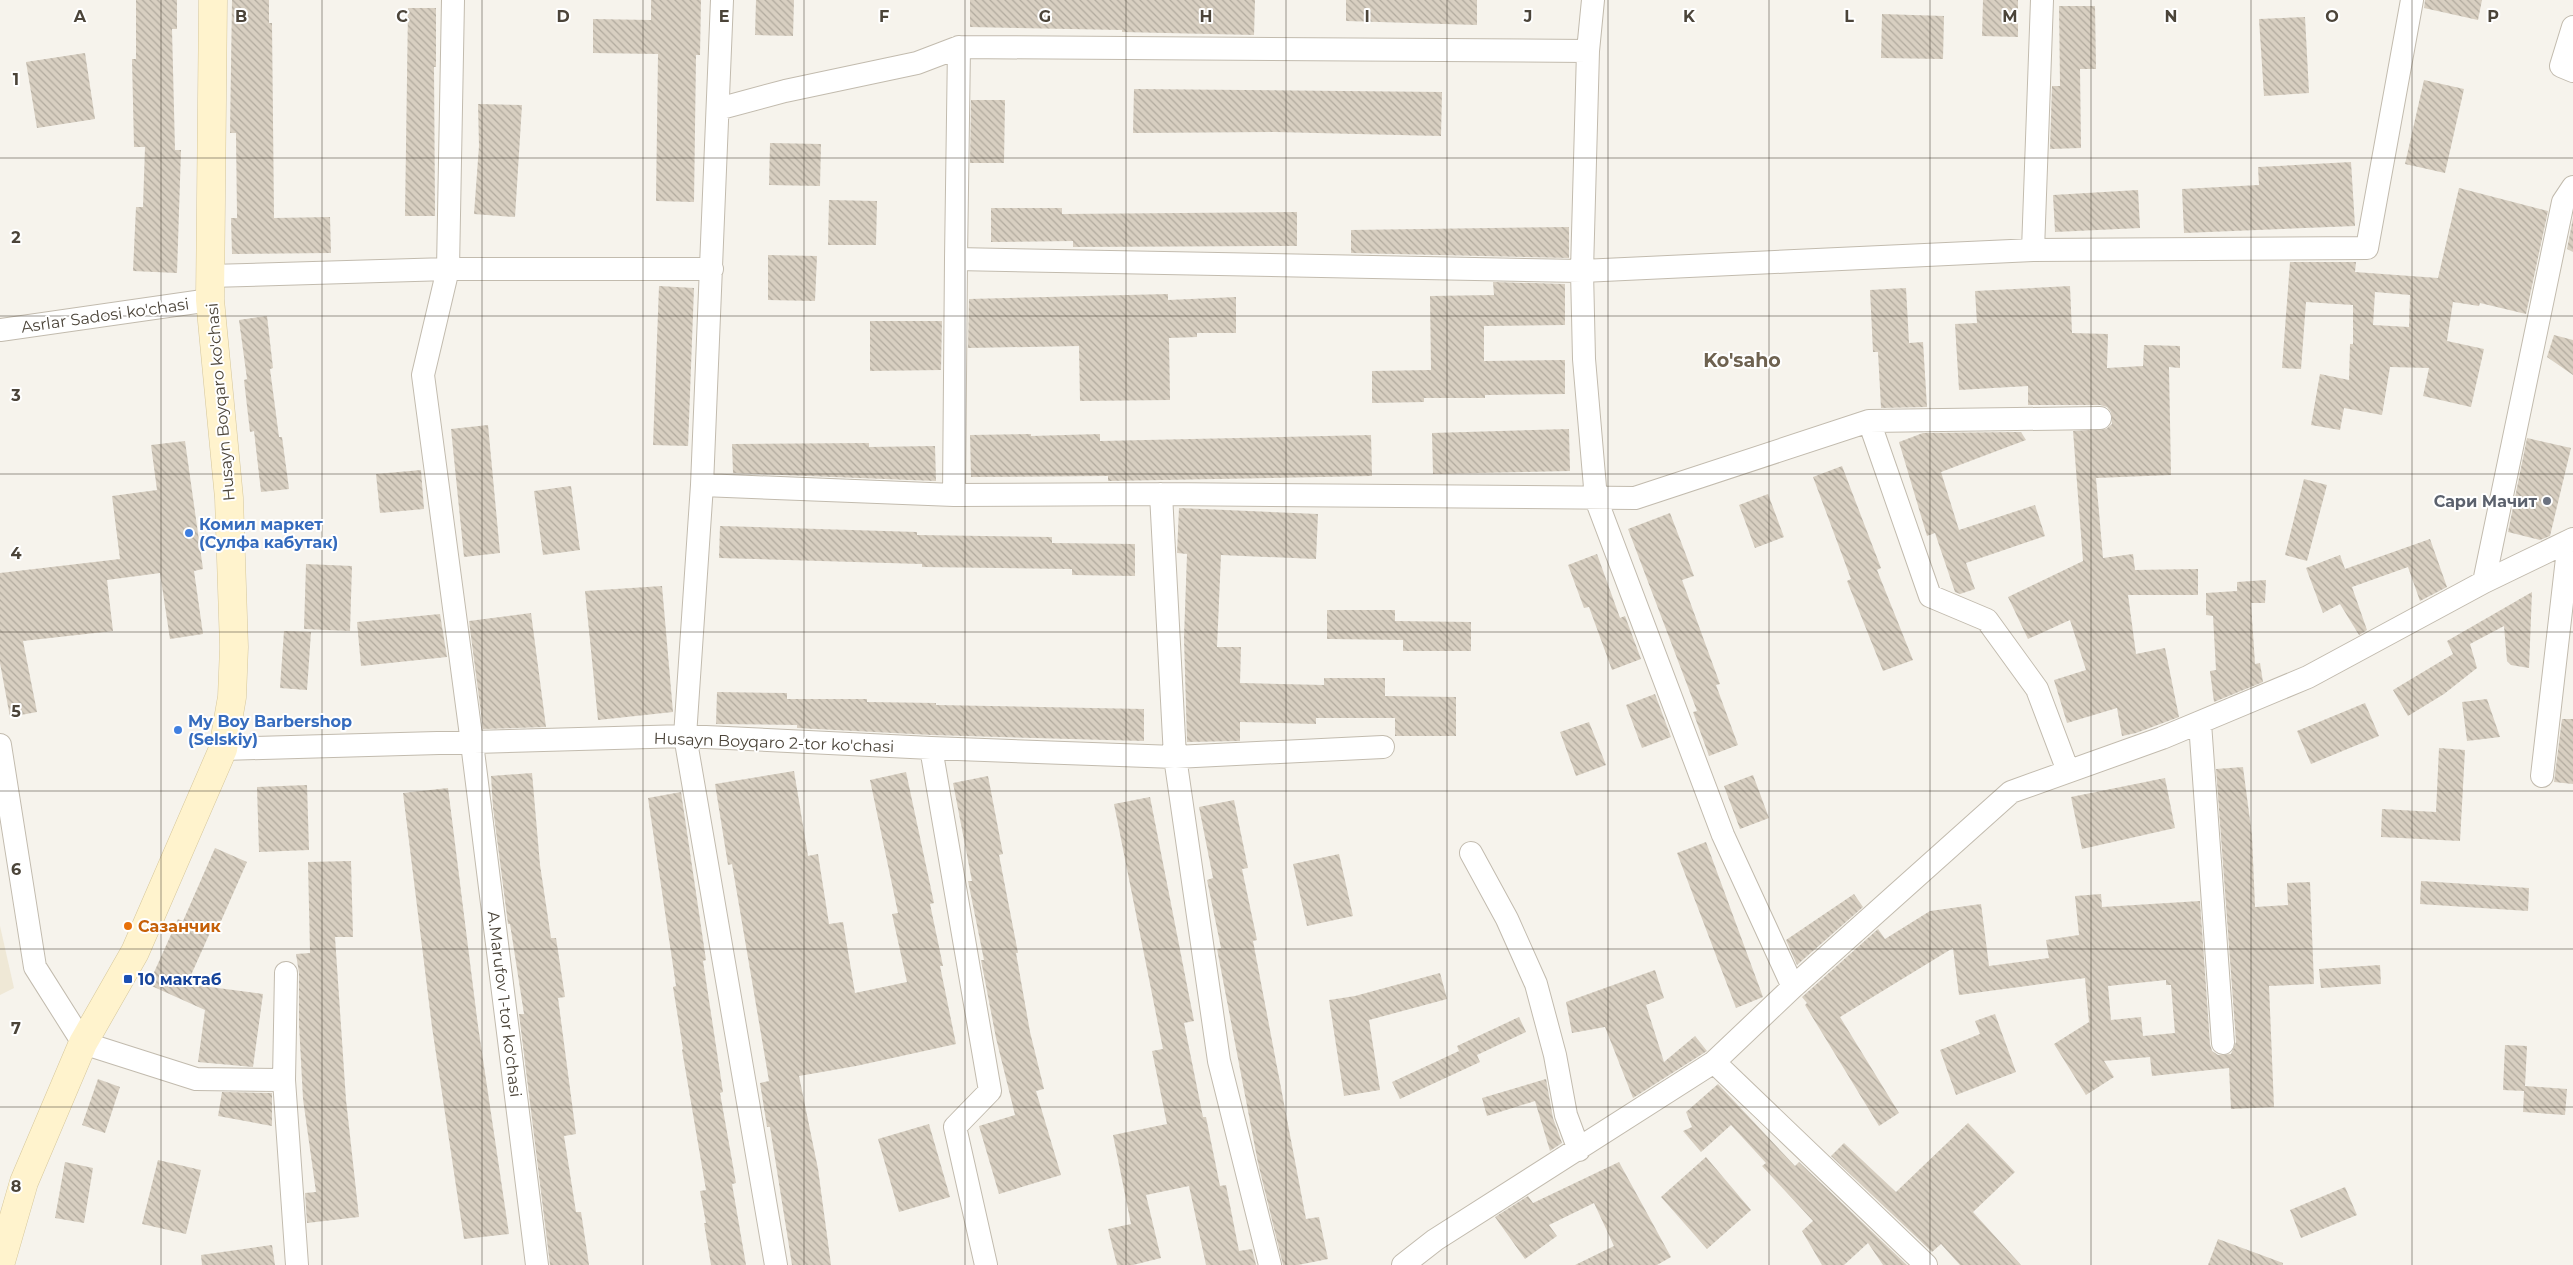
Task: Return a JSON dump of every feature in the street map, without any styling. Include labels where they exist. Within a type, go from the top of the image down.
[{"type":"main road","name":"Husayn Boyqaro ko'chasi","points":[[0,1265],[24,1182],[83,1043],[135,952],[223,749],[232,697],[234,647],[229,498],[210,288],[213,0]]},
{"type":"street","name":"A.Marufov 1-tor ko'chasi","points":[[453,0],[448,270],[423,375],[472,743],[537,1265]]},
{"type":"street","points":[[722,0],[702,484],[685,736],[776,1265]]},
{"type":"street","points":[[1593,0],[1588,51],[1582,271],[1584,359],[1596,499],[1723,835],[1793,987]]},
{"type":"street","points":[[2033,250],[2042,0]]},
{"type":"street","points":[[956,259],[1582,271],[2033,250],[2367,248],[2412,0]]},
{"type":"street","points":[[2573,27],[2561,66],[2573,72]]},
{"type":"street","points":[[718,109],[785,90],[917,63],[959,47],[1588,51]]},
{"type":"street","points":[[954,495],[959,47]]},
{"type":"street","points":[[2484,582],[2562,202],[2573,187]]},
{"type":"street","name":"Asrlar Sadosi ko'chasi","points":[[0,330],[210,288],[448,270],[712,268]]},
{"type":"street","points":[[702,484],[954,495],[1161,494],[1635,498],[1869,421],[2100,418]]},
{"type":"street","points":[[1869,421],[1930,596],[1987,620],[2037,689],[2068,771]]},
{"type":"street","points":[[1161,494],[1175,757],[1219,1061],[1270,1265]]},
{"type":"street","points":[[1403,1265],[1436,1240],[1714,1062],[1793,987],[2010,792],[2162,738],[2308,677],[2484,582],[2571,540]]},
{"type":"street","points":[[2542,776],[2571,540]]},
{"type":"street","points":[[2200,722],[2223,1044]]},
{"type":"street","name":"Husayn Boyqaro 2-tor ko'chasi","points":[[223,749],[685,736],[1175,757],[1383,747]]},
{"type":"street","points":[[0,745],[35,967],[83,1043],[196,1079],[284,1080]]},
{"type":"street","points":[[931,748],[990,1090],[955,1127],[986,1265]]},
{"type":"street","points":[[1472,853],[1507,919],[1536,984],[1555,1055],[1566,1115],[1579,1150]]},
{"type":"street","points":[[286,973],[284,1080],[297,1265]]},
{"type":"street","points":[[1714,1062],[1926,1265]]},
{"type":"shaded area","points":[[0,926],[14,988],[0,995]]},
{"type":"building","points":[[136,0],[177,0],[177,29],[172,29],[175,150],[181,150],[177,273],[133,271],[136,207],[143,207],[145,147],[134,147],[132,59],[136,59]]},
{"type":"building","points":[[232,0],[269,0],[269,23],[272,23],[274,218],[330,217],[331,253],[232,254],[231,218],[237,218],[236,133],[230,133]]},
{"type":"building","points":[[651,0],[701,0],[700,55],[696,55],[694,202],[656,201],[658,54],[593,53],[593,19],[651,20]]},
{"type":"building","points":[[756,0],[794,0],[793,36],[755,35]]},
{"type":"building","points":[[970,0],[1255,0],[1254,35],[970,27]]},
{"type":"building","points":[[1346,0],[1477,0],[1477,25],[1346,21]]},
{"type":"building","points":[[1983,0],[2018,0],[2018,37],[1982,36]]},
{"type":"building","points":[[2425,0],[2482,0],[2478,20],[2424,8]]},
{"type":"building","points":[[2059,6],[2095,6],[2096,69],[2080,69],[2081,148],[2050,149],[2052,86],[2060,86]]},
{"type":"building","points":[[408,8],[436,8],[436,67],[434,67],[435,216],[405,216]]},
{"type":"building","points":[[1882,14],[1944,16],[1943,59],[1881,58]]},
{"type":"building","points":[[2305,17],[2309,93],[2264,96],[2259,19]]},
{"type":"building","points":[[85,53],[95,119],[37,128],[26,62]]},
{"type":"building","points":[[2424,80],[2464,89],[2445,173],[2405,164]]},
{"type":"building","points":[[1134,89],[1442,92],[1441,136],[1275,132],[1133,133]]},
{"type":"building","points":[[971,100],[1005,100],[1004,163],[970,163]]},
{"type":"building","points":[[478,104],[522,105],[515,217],[474,214],[479,146]]},
{"type":"building","points":[[770,143],[821,144],[820,186],[769,185]]},
{"type":"building","points":[[2351,162],[2355,226],[2184,233],[2182,189],[2259,185],[2258,167]]},
{"type":"building","points":[[2459,188],[2548,211],[2526,314],[2480,303],[2479,306],[2453,302],[2447,341],[2484,349],[2471,407],[2423,396],[2429,368],[2390,367],[2382,415],[2344,408],[2340,430],[2311,425],[2320,374],[2349,380],[2350,344],[2353,344],[2353,305],[2306,302],[2301,369],[2282,368],[2290,262],[2356,262],[2355,272],[2438,278]],"holes":[[[2375,292],[2410,295],[2409,327],[2373,325]]]},
{"type":"building","points":[[2138,190],[2140,228],[2055,232],[2053,195]]},
{"type":"building","points":[[829,200],[877,201],[876,245],[828,245]]},
{"type":"building","points":[[991,208],[1062,208],[1062,214],[1297,212],[1297,246],[1073,247],[1073,241],[991,242]]},
{"type":"building","points":[[2573,218],[2573,252],[2567,249]]},
{"type":"building","points":[[1569,227],[1569,258],[1351,253],[1351,230]]},
{"type":"building","points":[[768,255],[817,256],[815,301],[768,300]]},
{"type":"building","points":[[1493,282],[1565,284],[1565,325],[1484,326],[1484,361],[1565,360],[1565,394],[1485,395],[1485,398],[1424,398],[1424,402],[1372,403],[1372,371],[1431,370],[1430,296],[1494,295]]},
{"type":"building","points":[[659,286],[694,288],[688,446],[653,445]]},
{"type":"building","points":[[2070,286],[2072,333],[2108,334],[2107,368],[2143,366],[2144,345],[2180,346],[2180,368],[2169,367],[2171,475],[2096,478],[2103,558],[2133,554],[2135,570],[2198,569],[2198,595],[2128,595],[2136,654],[2165,648],[2179,717],[2136,733],[2122,736],[2117,708],[2067,723],[2054,680],[2086,670],[2070,620],[2028,639],[2008,597],[2083,561],[2073,431],[2106,429],[2112,424],[2111,412],[2107,407],[2100,405],[2028,405],[2028,386],[1959,390],[1955,324],[1977,323],[1975,291]]},
{"type":"building","points":[[1906,288],[1909,343],[1923,342],[1927,407],[1881,408],[1878,352],[1873,352],[1870,290]]},
{"type":"building","points":[[1168,294],[1168,300],[1236,297],[1236,333],[1197,333],[1197,337],[1169,338],[1170,400],[1080,401],[1079,346],[968,348],[969,299]]},
{"type":"building","points":[[267,316],[273,368],[270,369],[279,437],[282,437],[289,489],[261,492],[254,431],[250,432],[244,380],[247,379],[239,320]]},
{"type":"building","points":[[870,321],[942,321],[941,370],[870,371]]},
{"type":"building","points":[[2554,335],[2573,340],[2573,375],[2547,357]]},
{"type":"building","points":[[488,425],[500,553],[464,557],[451,429]]},
{"type":"building","points":[[1569,429],[1570,471],[1433,474],[1432,433]]},
{"type":"building","points":[[2021,432],[2026,440],[1941,472],[1959,530],[2035,505],[2045,536],[1966,563],[1975,589],[1960,594],[1955,592],[1935,533],[1927,536],[1899,442],[1923,433]]},
{"type":"building","points":[[1031,434],[1031,436],[1100,434],[1100,441],[1371,435],[1372,476],[1108,481],[1108,476],[971,477],[970,435]]},
{"type":"building","points":[[2527,438],[2571,448],[2550,536],[2540,540],[2508,532]]},
{"type":"building","points":[[185,441],[203,569],[194,571],[203,634],[170,639],[160,573],[107,580],[113,631],[23,641],[37,712],[10,717],[0,663],[0,573],[120,559],[112,496],[157,490],[151,445]]},
{"type":"building","points":[[869,443],[869,447],[935,446],[936,481],[733,473],[732,444]]},
{"type":"building","points":[[1842,466],[1881,568],[1877,570],[1913,660],[1883,671],[1847,581],[1851,579],[1813,477]]},
{"type":"building","points":[[421,470],[424,509],[380,513],[376,474]]},
{"type":"building","points":[[2304,479],[2327,485],[2307,561],[2285,555]]},
{"type":"building","points":[[571,486],[580,550],[543,555],[534,491]]},
{"type":"building","points":[[1768,494],[1784,537],[1755,548],[1739,505]]},
{"type":"building","points":[[1179,508],[1318,514],[1316,559],[1221,555],[1217,647],[1241,647],[1240,683],[1324,685],[1324,678],[1385,678],[1385,696],[1456,697],[1456,736],[1395,736],[1395,718],[1316,718],[1316,724],[1240,722],[1240,741],[1187,742],[1184,638],[1187,554],[1177,553]]},
{"type":"building","points":[[1670,513],[1694,576],[1682,580],[1720,684],[1716,685],[1738,745],[1709,756],[1693,712],[1697,711],[1628,529]]},
{"type":"building","points":[[720,526],[917,532],[917,535],[1052,537],[1052,543],[1135,544],[1135,576],[1072,575],[1072,569],[922,567],[922,564],[719,558]]},
{"type":"building","points":[[2430,539],[2447,587],[2420,601],[2408,567],[2352,587],[2367,630],[2359,635],[2340,604],[2323,613],[2306,568],[2340,555],[2345,569]]},
{"type":"building","points":[[1597,554],[1620,618],[1625,616],[1641,659],[1612,670],[1589,607],[1584,608],[1568,565]]},
{"type":"building","points":[[306,564],[352,566],[350,631],[304,629]]},
{"type":"building","points":[[2266,580],[2265,603],[2251,603],[2255,664],[2260,663],[2263,682],[2214,702],[2210,671],[2216,670],[2213,616],[2206,615],[2206,593],[2237,591],[2237,582]]},
{"type":"building","points":[[662,586],[673,712],[598,720],[585,591]]},
{"type":"building","points":[[2532,592],[2529,668],[2511,665],[2507,661],[2504,626],[2470,644],[2477,668],[2444,694],[2408,716],[2393,690],[2453,654],[2447,641]]},
{"type":"building","points":[[1327,610],[1395,610],[1395,621],[1471,622],[1471,651],[1403,651],[1403,640],[1327,639]]},
{"type":"building","points":[[531,613],[546,727],[483,729],[469,621]]},
{"type":"building","points":[[440,614],[447,657],[361,666],[357,622]]},
{"type":"building","points":[[284,631],[311,632],[307,690],[280,688]]},
{"type":"building","points":[[717,692],[787,693],[787,699],[867,699],[867,702],[936,703],[936,705],[1144,709],[1144,741],[932,735],[797,728],[797,725],[716,724]]},
{"type":"building","points":[[1655,694],[1671,737],[1642,748],[1626,705]]},
{"type":"building","points":[[2487,699],[2500,737],[2467,741],[2462,702]]},
{"type":"building","points":[[2365,703],[2379,736],[2311,764],[2297,731]]},
{"type":"building","points":[[2562,719],[2573,719],[2573,784],[2554,782]]},
{"type":"building","points":[[1589,722],[1606,765],[1576,776],[1560,732]]},
{"type":"building","points":[[2439,748],[2465,750],[2460,841],[2381,837],[2382,809],[2436,812]]},
{"type":"building","points":[[2243,767],[2252,836],[2255,907],[2288,905],[2287,883],[2310,882],[2314,984],[2269,986],[2274,1107],[2231,1109],[2229,1068],[2152,1076],[2150,1057],[2104,1061],[2114,1077],[2086,1095],[2054,1044],[2089,1022],[2085,978],[1959,995],[1953,948],[1840,1017],[1899,1113],[1879,1126],[1805,1005],[1807,1003],[1802,997],[1878,929],[1885,939],[1930,911],[1981,904],[1989,966],[2049,958],[2046,940],[2079,935],[2075,896],[2101,894],[2102,907],[2200,901],[2210,1044],[2212,1051],[2218,1055],[2231,1054],[2236,1042],[2216,769]],"holes":[[[2166,980],[2166,985],[2171,985],[2175,1033],[2143,1036],[2141,1017],[2111,1020],[2108,986]]]},
{"type":"building","points":[[794,771],[808,856],[818,854],[829,924],[843,922],[855,993],[907,982],[892,914],[898,913],[870,780],[906,772],[934,903],[930,904],[956,1044],[856,1066],[799,1076],[818,1169],[831,1265],[792,1265],[770,1127],[767,1127],[760,1083],[769,1081],[732,864],[728,865],[715,784]]},
{"type":"building","points":[[532,773],[540,865],[551,938],[556,938],[565,997],[558,998],[576,1134],[564,1136],[576,1212],[581,1212],[589,1265],[550,1265],[519,1014],[524,1014],[510,924],[508,924],[493,808],[491,776]]},
{"type":"building","points":[[1753,775],[1769,818],[1740,829],[1724,786]]},
{"type":"building","points":[[988,776],[1003,854],[999,855],[1018,953],[1016,953],[1030,1032],[1044,1089],[1036,1091],[1061,1175],[999,1194],[979,1126],[1015,1115],[996,1038],[981,960],[984,960],[968,881],[972,881],[953,783]]},
{"type":"building","points":[[2165,778],[2175,828],[2082,849],[2071,797]]},
{"type":"building","points":[[307,785],[309,850],[259,852],[257,787]]},
{"type":"building","points":[[448,788],[478,1026],[509,1234],[464,1239],[432,1027],[403,793]]},
{"type":"building","points":[[681,792],[706,960],[703,961],[723,1092],[720,1093],[736,1183],[732,1184],[746,1265],[711,1265],[704,1223],[706,1223],[700,1191],[706,1190],[682,1050],[673,987],[676,986],[648,798]]},
{"type":"building","points":[[1150,797],[1194,1021],[1184,1023],[1203,1117],[1206,1117],[1220,1186],[1226,1185],[1239,1251],[1252,1249],[1256,1265],[1206,1265],[1189,1186],[1146,1195],[1161,1258],[1133,1265],[1117,1265],[1108,1229],[1131,1224],[1113,1135],[1167,1124],[1152,1051],[1163,1049],[1114,804]]},
{"type":"building","points":[[1234,800],[1248,868],[1242,869],[1257,940],[1253,941],[1306,1219],[1319,1217],[1328,1259],[1298,1265],[1283,1265],[1258,1163],[1217,949],[1221,948],[1207,880],[1213,878],[1199,807]]},
{"type":"building","points":[[1706,842],[1763,997],[1736,1008],[1677,853]]},
{"type":"building","points":[[215,848],[247,862],[218,928],[213,926],[187,984],[263,994],[253,1067],[198,1062],[205,1010],[145,983],[146,978],[151,979],[178,919],[183,921]]},
{"type":"building","points":[[1339,854],[1353,916],[1307,926],[1293,864]]},
{"type":"building","points":[[351,861],[353,937],[335,937],[346,1100],[359,1217],[307,1223],[305,1193],[316,1192],[303,1099],[299,1024],[299,973],[296,954],[310,953],[308,862]]},
{"type":"building","points":[[2421,881],[2529,888],[2528,911],[2420,904]]},
{"type":"building","points":[[1854,894],[1863,907],[1797,965],[1786,940]]},
{"type":"building","points":[[2380,965],[2381,984],[2321,988],[2319,969]]},
{"type":"building","points":[[1655,970],[1664,998],[1646,1005],[1664,1062],[1695,1036],[1707,1051],[1633,1098],[1605,1027],[1572,1033],[1566,1002]]},
{"type":"building","points":[[1440,973],[1447,999],[1369,1020],[1380,1090],[1344,1096],[1329,1000],[1355,996]]},
{"type":"building","points":[[1995,1014],[2016,1072],[1956,1095],[1940,1050],[1980,1034],[1975,1021]]},
{"type":"building","points":[[1519,1017],[1526,1032],[1477,1055],[1480,1062],[1400,1099],[1392,1082],[1459,1051],[1457,1046]]},
{"type":"building","points":[[2505,1045],[2527,1046],[2525,1086],[2567,1089],[2565,1115],[2523,1112],[2524,1091],[2503,1090]]},
{"type":"building","points":[[98,1079],[120,1087],[105,1133],[82,1125]]},
{"type":"building","points":[[1546,1079],[1553,1118],[1562,1143],[1550,1151],[1535,1101],[1487,1116],[1482,1098]]},
{"type":"building","points":[[1718,1084],[1795,1166],[1799,1162],[1907,1265],[1883,1265],[1868,1243],[1844,1265],[1822,1265],[1802,1231],[1813,1221],[1762,1166],[1766,1163],[1731,1125],[1701,1152],[1683,1131],[1692,1127],[1686,1112]]},
{"type":"building","points":[[222,1092],[272,1093],[272,1126],[218,1116]]},
{"type":"building","points":[[1968,1123],[2015,1172],[1973,1212],[2021,1265],[1960,1265],[1941,1244],[1932,1252],[1831,1156],[1844,1143],[1896,1192]]},
{"type":"building","points":[[929,1124],[950,1197],[899,1212],[878,1139]]},
{"type":"building","points":[[1706,1157],[1751,1210],[1707,1249],[1661,1197]]},
{"type":"building","points":[[158,1160],[201,1170],[186,1234],[142,1224]]},
{"type":"building","points":[[65,1162],[93,1168],[84,1223],[55,1218]]},
{"type":"building","points":[[1619,1162],[1671,1257],[1657,1265],[1575,1265],[1614,1246],[1594,1203],[1549,1225],[1557,1236],[1525,1259],[1495,1217],[1528,1196],[1533,1203]]},
{"type":"building","points":[[2345,1187],[2357,1215],[2301,1238],[2290,1210]]},
{"type":"building","points":[[2218,1239],[2283,1263],[2283,1265],[2208,1265]]},
{"type":"building","points":[[272,1245],[275,1265],[202,1265],[201,1255]]},
{"type":"place","name":"Сари Мачит","points":[[2547,501]]},
{"type":"place","name":"Комил маркет (Сулфа кабутак)","points":[[189,533]]},
{"type":"place","name":"My Boy Barbershop (Selskiy)","points":[[178,730]]},
{"type":"place","name":"Сазанчик","points":[[128,926]]},
{"type":"place","name":"10 мактаб","points":[[128,979]]},
{"type":"district","name":"Ko'saho","points":[[1742,360]]}]
